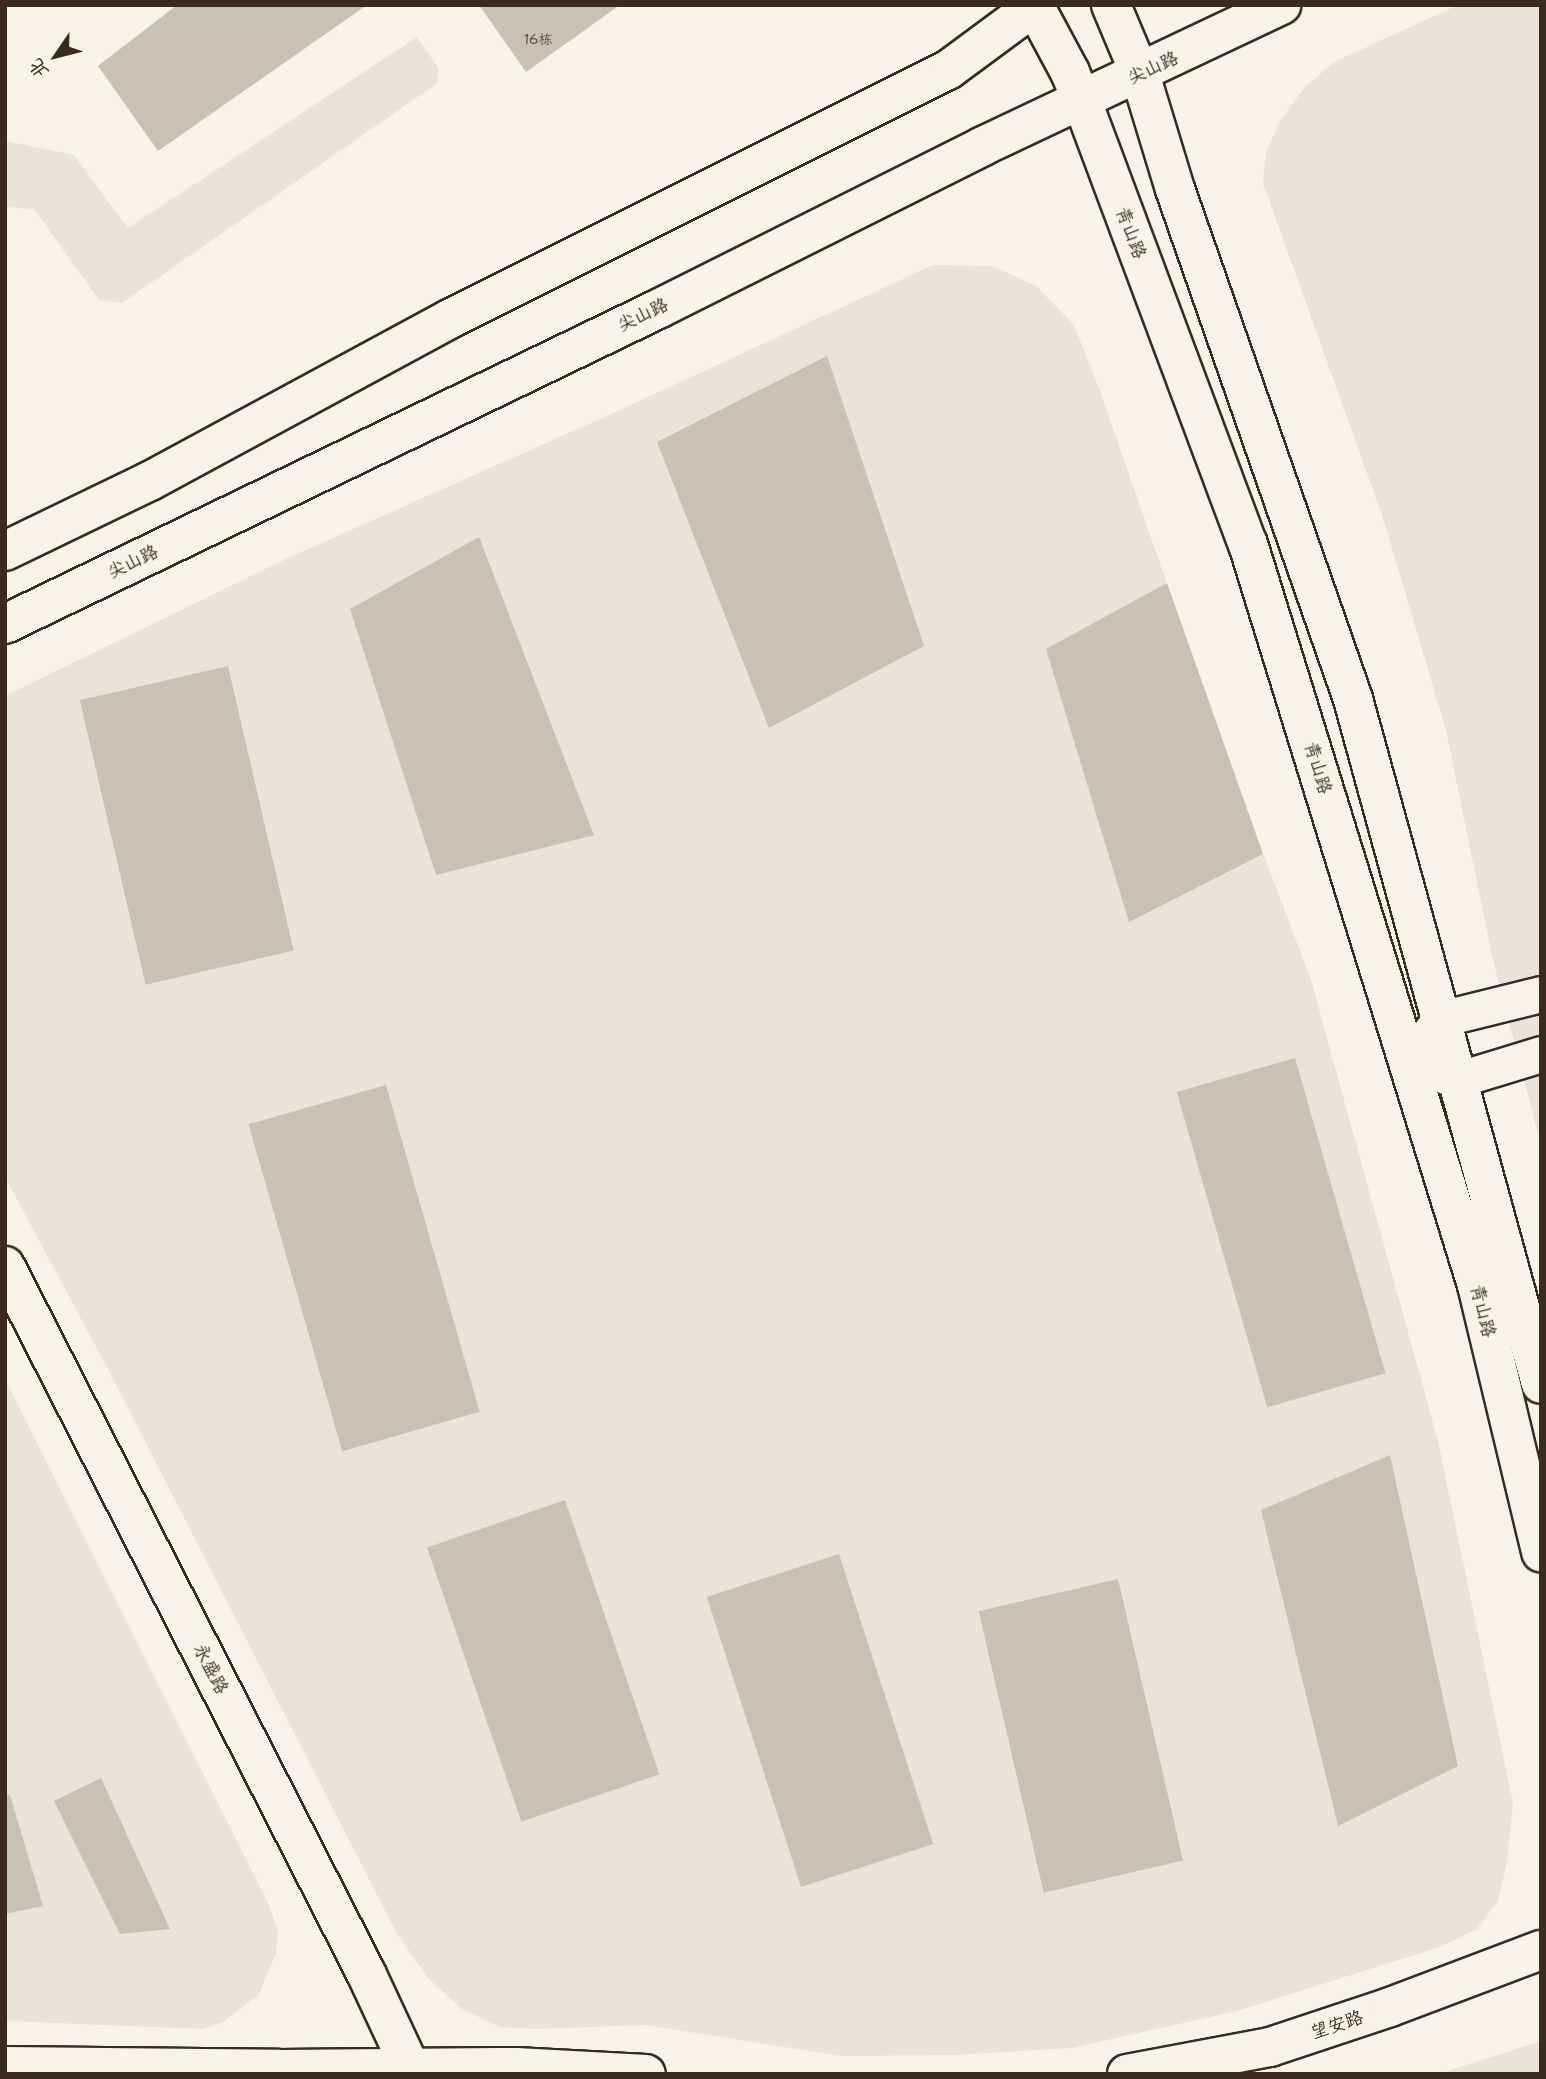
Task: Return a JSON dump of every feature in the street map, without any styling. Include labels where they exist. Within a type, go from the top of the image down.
[{"type":"main road","name":"青山路","points":[[1111,5],[1140,74],[1175,189],[1353,699],[1541,1384]]},
{"type":"main road","name":"尖山路","points":[[5,624],[1281,5]]},
{"type":"main road","name":"青山路","points":[[1035,6],[1070,72],[1082,101],[1248,544],[1477,1284],[1541,1552]]},
{"type":"main road","points":[[5,551],[150,481],[462,313],[948,70],[1035,6]]},
{"type":"main road","name":"永盛路","points":[[5,1266],[366,1973],[401,2071]]},
{"type":"main road","name":"永盛路","points":[[5,1304],[337,1956],[401,2071]]},
{"type":"main road","name":"望安路","points":[[1127,2074],[1270,2047],[1390,2007],[1541,1950]]},
{"type":"main road","name":"望安路","points":[[1219,2074],[1399,2025],[1541,1970]]},
{"type":"main road","points":[[5,2066],[401,2071],[516,2067],[646,2074]]},
{"type":"street","points":[[1541,994],[1440,1019],[1408,1062],[1456,1080],[1541,1054]]},
{"type":"shaded area","points":[[1458,5],[1541,5],[1541,1146],[1492,956],[1446,730],[1382,515],[1263,183],[1266,153],[1280,121],[1304,88],[1334,62]]},
{"type":"shaded area","points":[[417,37],[439,69],[436,84],[122,303],[99,300],[34,209],[5,207],[5,141],[74,155],[128,228]]},
{"type":"shaded area","points":[[933,265],[992,266],[1036,286],[1074,325],[1100,391],[1235,779],[1311,980],[1438,1441],[1513,1803],[1507,1862],[1498,1901],[1477,1929],[1440,1947],[1237,2011],[1071,2048],[956,2055],[841,2056],[645,2025],[537,2029],[500,2027],[462,2009],[427,1977],[396,1932],[109,1371],[5,1177],[5,696],[288,558],[609,415]]},
{"type":"shaded area","points":[[5,1379],[270,1907],[278,1932],[276,1953],[259,1994],[223,2022],[203,2029],[5,2021]]},
{"type":"shaded area","points":[[1541,2041],[1541,2074],[1438,2074]]},
{"type":"building","points":[[177,5],[367,5],[158,151],[98,66]]},
{"type":"building","points":[[479,5],[620,5],[526,72]]},
{"type":"building","points":[[827,356],[924,646],[769,728],[657,442]]},
{"type":"building","points":[[479,537],[594,835],[436,875],[350,609]]},
{"type":"building","points":[[1167,583],[1263,854],[1129,922],[1046,649]]},
{"type":"building","points":[[228,666],[294,951],[146,985],[80,700]]},
{"type":"building","points":[[1295,1058],[1385,1373],[1267,1407],[1177,1092]]},
{"type":"building","points":[[386,1085],[480,1412],[342,1451],[249,1124]]},
{"type":"building","points":[[1390,1455],[1458,1766],[1338,1826],[1261,1510]]},
{"type":"building","points":[[565,1500],[659,1774],[521,1822],[427,1548]]},
{"type":"building","points":[[839,1554],[933,1844],[801,1887],[707,1597]]},
{"type":"building","points":[[1118,1579],[1183,1861],[1044,1893],[979,1611]]},
{"type":"building","points":[[101,1778],[170,1929],[120,1934],[54,1801]]},
{"type":"building","points":[[10,1795],[43,1906],[5,1914],[5,1796]]}]
